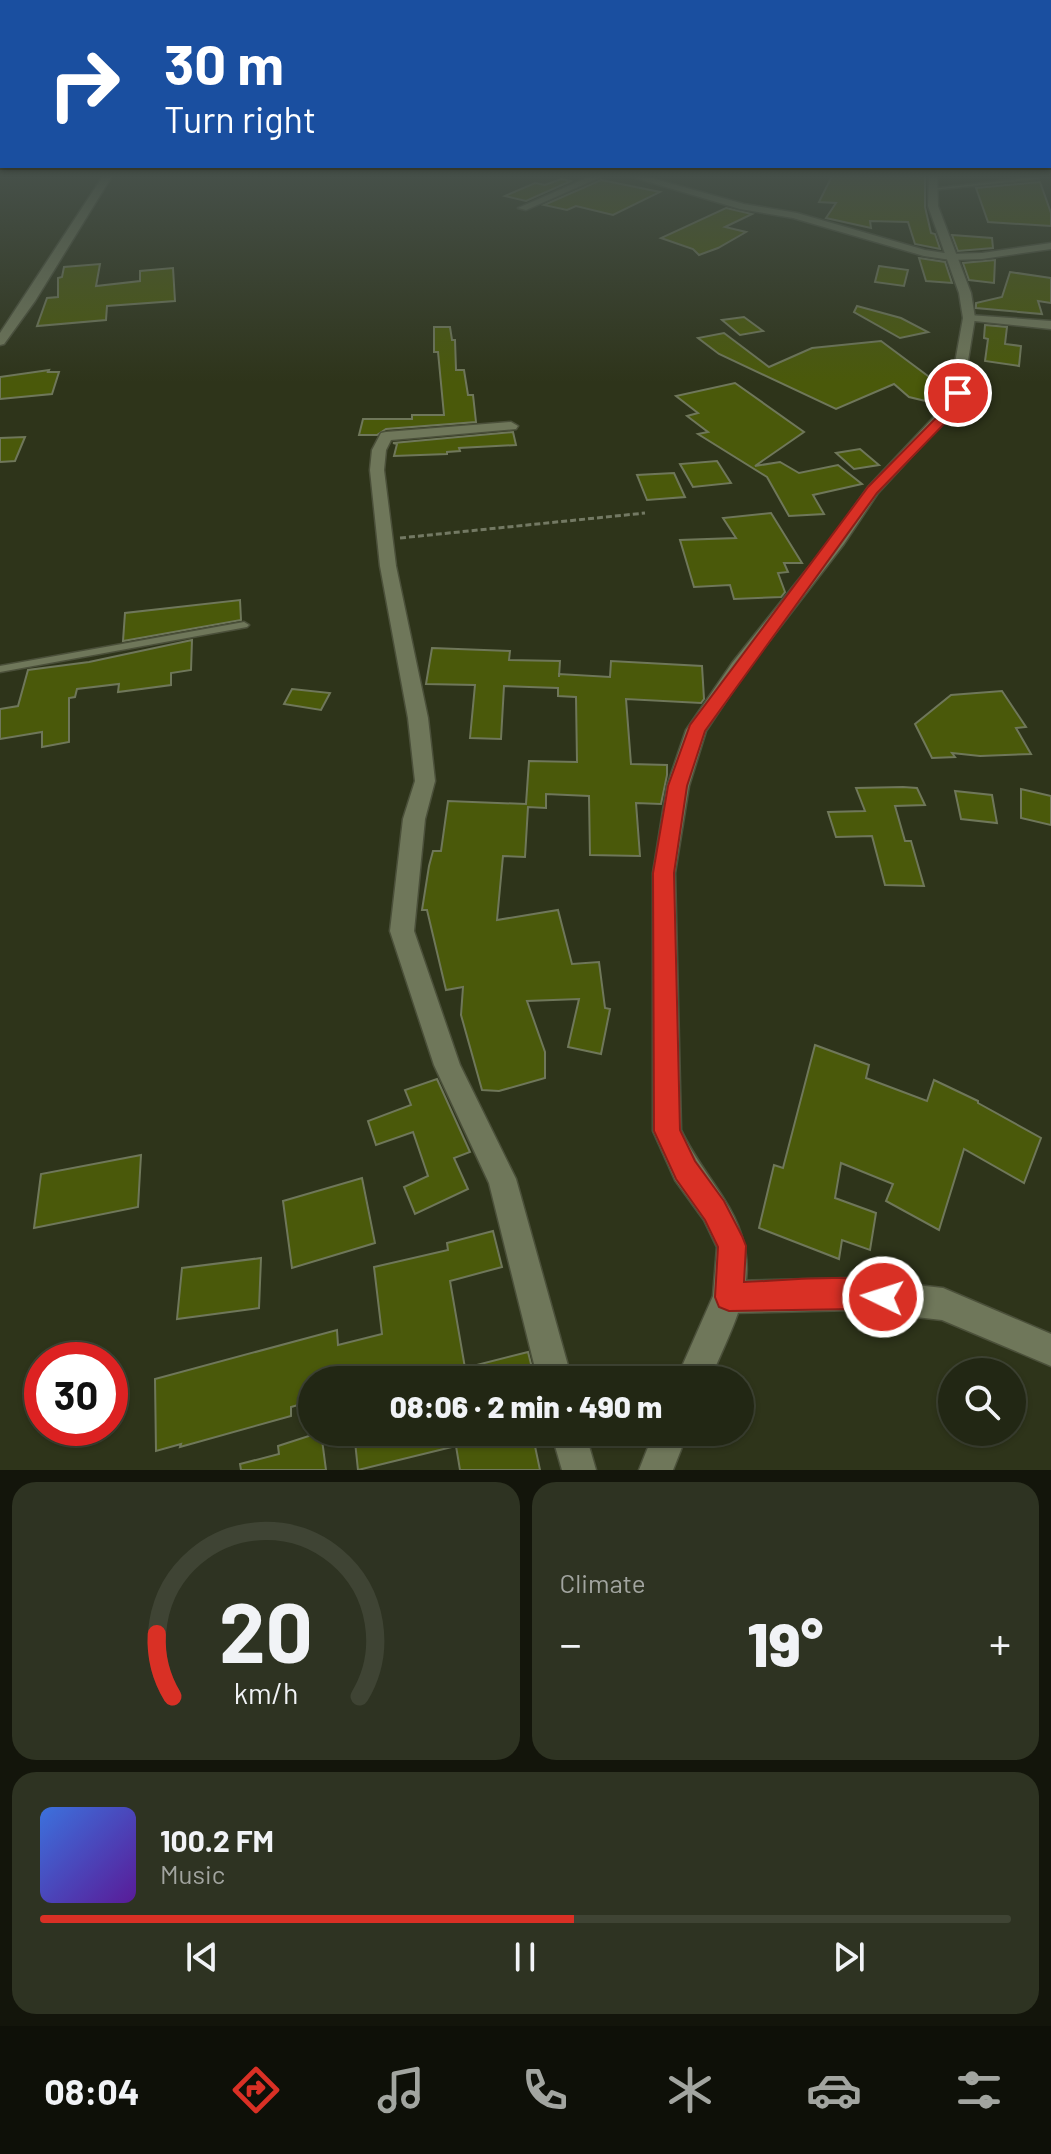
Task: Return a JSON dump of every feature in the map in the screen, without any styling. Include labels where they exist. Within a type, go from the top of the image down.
[{"type":"street","points":[[0,341],[65,245]]},
{"type":"street","points":[[895,245],[951,257],[1051,246]]},
{"type":"street","points":[[699,1366],[729,1297],[732,1246],[714,1210],[685,1170],[667,1131],[664,873],[678,786],[696,730],[739,667],[838,541],[873,490],[954,403],[969,318],[965,293],[947,245]]},
{"type":"street","points":[[969,318],[1051,325]]},
{"type":"street","points":[[511,426],[386,436],[379,450],[377,470],[385,539],[418,718],[425,781],[414,819],[402,931],[447,1065],[502,1179],[551,1366]]},
{"type":"street","points":[[729,1297],[854,1294],[943,1304],[1051,1350]]},
{"type":"street","points":[[572,1446],[579,1470]]},
{"type":"street","points":[[656,1470],[665,1446]]},
{"type":"lane","points":[[0,669],[244,625]]},
{"type":"path","points":[[385,539],[645,513]]},
{"type":"building","points":[[680,245],[724,245],[699,255]]},
{"type":"building","points":[[918,245],[939,245],[940,249]]},
{"type":"building","points":[[956,245],[993,245],[993,248],[958,251]]},
{"type":"building","points":[[919,258],[945,262],[952,283],[926,281]]},
{"type":"building","points":[[995,260],[994,283],[969,280],[963,263]]},
{"type":"building","points":[[100,264],[96,286],[140,281],[140,271],[173,268],[175,301],[107,306],[106,320],[37,326],[47,298],[58,297],[58,278],[62,277],[64,267]]},
{"type":"building","points":[[879,266],[908,270],[904,286],[875,282]]},
{"type":"building","points":[[1010,272],[1051,278],[1051,303],[1038,301],[1042,314],[976,308],[976,303],[1002,297]]},
{"type":"building","points":[[857,306],[901,318],[928,332],[900,338],[854,312]]},
{"type":"building","points":[[744,317],[763,331],[740,335],[722,320]]},
{"type":"building","points":[[985,325],[1007,327],[1005,344],[1021,346],[1019,366],[985,361],[988,339],[984,338]]},
{"type":"building","points":[[434,327],[450,327],[452,340],[455,340],[456,370],[464,370],[468,395],[473,395],[476,422],[386,429],[377,435],[359,435],[363,419],[412,419],[412,415],[444,415],[438,352],[434,352]]},
{"type":"building","points":[[724,333],[769,367],[812,348],[881,341],[944,388],[934,403],[909,397],[894,384],[836,409],[719,354],[698,338]]},
{"type":"building","points":[[49,370],[59,372],[52,394],[0,399],[0,377]]},
{"type":"building","points":[[735,383],[804,432],[755,466],[780,462],[799,473],[838,465],[862,484],[813,495],[824,514],[789,516],[767,477],[698,434],[708,432],[687,416],[698,413],[676,396]]},
{"type":"building","points":[[513,432],[516,445],[459,448],[460,451],[447,454],[394,456],[397,444],[393,443]]},
{"type":"building","points":[[25,437],[15,461],[0,462],[0,438]]},
{"type":"building","points":[[860,449],[879,465],[854,469],[836,453]]},
{"type":"building","points":[[717,461],[731,483],[693,487],[680,464]]},
{"type":"building","points":[[674,473],[685,497],[647,500],[637,475]]},
{"type":"building","points":[[771,513],[802,563],[784,563],[788,572],[778,573],[785,592],[781,597],[734,599],[730,585],[694,587],[680,540],[736,538],[723,518]]},
{"type":"building","points":[[240,600],[241,620],[123,641],[125,613]]},
{"type":"building","points":[[192,640],[191,670],[171,673],[171,685],[118,692],[119,684],[77,689],[75,697],[69,698],[69,742],[42,747],[42,732],[0,739],[0,709],[18,706],[28,670],[89,662]]},
{"type":"building","points":[[432,648],[510,651],[509,660],[560,661],[559,674],[610,677],[611,661],[702,666],[704,699],[701,703],[626,699],[631,764],[667,765],[661,804],[636,803],[640,856],[590,855],[589,796],[546,794],[546,808],[528,807],[525,857],[503,856],[497,920],[558,910],[572,964],[599,962],[605,1008],[610,1009],[601,1054],[568,1047],[579,999],[527,1001],[545,1052],[545,1078],[499,1091],[482,1090],[461,1015],[463,987],[446,990],[427,910],[422,910],[429,866],[433,851],[441,851],[448,801],[526,804],[529,761],[577,762],[576,697],[558,696],[558,688],[504,686],[501,739],[470,738],[475,685],[426,684]]},
{"type":"building","points":[[292,689],[330,693],[321,710],[284,704]]},
{"type":"building","points":[[1002,691],[1026,727],[1016,728],[1031,754],[980,756],[952,753],[955,757],[932,758],[915,724],[951,695]]},
{"type":"building","points":[[856,788],[917,788],[925,805],[895,806],[905,841],[911,841],[924,886],[885,885],[872,836],[836,837],[828,812],[865,811]]},
{"type":"building","points":[[1021,789],[1051,796],[1051,825],[1021,818]]},
{"type":"building","points":[[955,791],[992,795],[997,823],[961,819]]},
{"type":"building","points":[[815,1045],[869,1065],[866,1078],[927,1101],[934,1080],[978,1101],[1041,1138],[1024,1183],[964,1149],[939,1230],[886,1201],[893,1184],[841,1163],[835,1198],[876,1213],[870,1250],[842,1240],[839,1259],[759,1228],[774,1165],[783,1168]]},
{"type":"building","points":[[437,1079],[470,1152],[454,1158],[468,1189],[415,1214],[404,1187],[428,1176],[413,1132],[376,1145],[368,1121],[411,1105],[405,1090]]},
{"type":"building","points":[[141,1155],[138,1207],[34,1228],[41,1174]]},
{"type":"building","points":[[362,1178],[375,1243],[292,1268],[283,1201]]},
{"type":"building","points":[[493,1231],[502,1267],[450,1281],[465,1366],[298,1366],[298,1405],[291,1407],[291,1416],[156,1451],[155,1379],[337,1330],[338,1345],[382,1334],[374,1267],[448,1250],[447,1243]]},
{"type":"building","points":[[261,1258],[259,1308],[177,1319],[182,1268]]},
{"type":"building","points":[[528,1352],[532,1366],[473,1366]]},
{"type":"building","points":[[298,1439],[298,1446],[323,1446],[326,1470],[241,1470],[240,1464],[279,1454],[278,1446]]},
{"type":"building","points":[[355,1446],[456,1446],[358,1470]]},
{"type":"building","points":[[456,1446],[535,1446],[540,1470],[460,1470]]},
{"type":"route","points":[[883,1297],[854,1294],[729,1297],[732,1246],[714,1210],[685,1170],[667,1131],[664,873],[678,786],[696,730],[739,667],[838,541],[873,490],[945,415],[958,393]]}]
